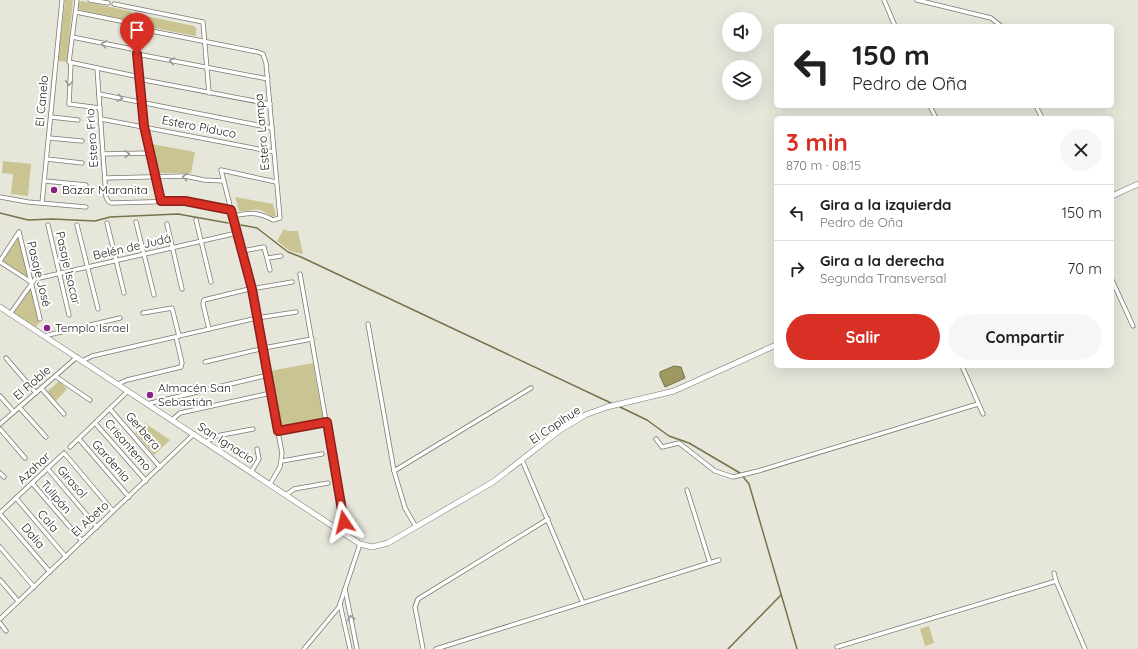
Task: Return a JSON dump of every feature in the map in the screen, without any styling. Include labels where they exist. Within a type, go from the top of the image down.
[{"type":"main road","points":[[1114,195],[1138,184]]},
{"type":"main road","name":"San Ignacio","points":[[0,307],[360,544]]},
{"type":"main road","name":"El Copihue","points":[[360,544],[369,547],[379,546],[488,485],[560,430],[585,415],[607,407],[674,391],[774,346]]},
{"type":"street","name":"El Canelo","points":[[42,204],[62,0]]},
{"type":"street","points":[[77,0],[69,62],[71,62],[69,104],[100,108]]},
{"type":"street","points":[[90,0],[108,3]]},
{"type":"street","points":[[884,0],[894,24]]},
{"type":"street","points":[[917,0],[991,18],[998,24]]},
{"type":"street","points":[[114,4],[203,22],[209,93]]},
{"type":"street","points":[[76,12],[205,42]]},
{"type":"street","points":[[136,14],[135,26],[144,126],[161,201]]},
{"type":"street","points":[[72,37],[207,68],[268,78]]},
{"type":"street","name":"Estero Lampa","points":[[205,42],[258,52],[263,54],[266,63],[278,220],[273,220],[253,213],[233,216]]},
{"type":"street","points":[[71,62],[147,81],[270,104]]},
{"type":"street","name":"Estero Frio","points":[[97,68],[106,198],[108,201],[111,203],[185,201],[231,210]]},
{"type":"street","points":[[99,94],[272,128]]},
{"type":"street","points":[[51,117],[78,120]]},
{"type":"street","name":"Estero Piduco","points":[[101,119],[274,152]]},
{"type":"street","points":[[49,138],[82,141]]},
{"type":"street","points":[[103,154],[150,153]]},
{"type":"street","points":[[47,159],[82,163]]},
{"type":"street","points":[[270,484],[278,472],[282,461],[278,431],[252,289],[221,170],[276,182]]},
{"type":"street","points":[[105,178],[185,176],[204,180],[224,181]]},
{"type":"street","points":[[44,181],[86,185]]},
{"type":"street","points":[[0,197],[42,204],[86,207]]},
{"type":"street","points":[[196,220],[211,282]]},
{"type":"street","points":[[136,222],[154,296]]},
{"type":"street","points":[[107,223],[124,293]]},
{"type":"street","points":[[167,224],[182,289]]},
{"type":"street","name":"Pasaje Isacar","points":[[48,225],[69,315]]},
{"type":"street","points":[[77,225],[98,309]]},
{"type":"street","name":"Pasaje José","points":[[0,261],[19,232],[40,319]]},
{"type":"street","name":"Belén de Judá","points":[[31,282],[36,279],[237,234]]},
{"type":"street","points":[[242,251],[264,247],[270,270]]},
{"type":"street","points":[[268,258],[282,256]]},
{"type":"street","points":[[0,261],[31,282],[10,314]]},
{"type":"street","points":[[300,274],[344,523],[342,532]]},
{"type":"street","points":[[209,329],[203,301],[252,289],[292,282]]},
{"type":"street","points":[[1114,284],[1133,326]]},
{"type":"street","points":[[118,384],[127,380],[181,368],[182,365],[178,336],[172,308],[143,313]]},
{"type":"street","points":[[82,361],[92,356],[178,336],[257,318],[296,312]]},
{"type":"street","points":[[44,336],[120,318]]},
{"type":"street","points":[[368,324],[394,471],[402,500],[416,526]]},
{"type":"street","points":[[205,362],[312,339]]},
{"type":"street","name":"El Roble","points":[[0,424],[77,357]]},
{"type":"street","points":[[6,358],[36,392]]},
{"type":"street","points":[[963,368],[983,414]]},
{"type":"street","points":[[147,404],[268,375]]},
{"type":"street","points":[[55,376],[90,400]]},
{"type":"street","points":[[41,388],[64,414]]},
{"type":"street","points":[[394,471],[531,388]]},
{"type":"street","points":[[70,447],[128,391]]},
{"type":"street","points":[[172,420],[176,415],[182,413],[271,393]]},
{"type":"street","points":[[0,396],[14,412]]},
{"type":"street","points":[[656,439],[662,447],[679,443],[715,471],[733,477],[978,404]]},
{"type":"street","points":[[19,407],[46,437]]},
{"type":"street","name":"Gerbera","points":[[110,409],[160,467]]},
{"type":"street","points":[[278,431],[327,422]]},
{"type":"street","name":"Crisantemo","points":[[95,423],[146,481]]},
{"type":"street","points":[[0,429],[25,458]]},
{"type":"street","points":[[206,442],[219,435],[253,429]]},
{"type":"street","name":"El Abeto","points":[[0,619],[194,434]]},
{"type":"street","name":"Gardenia","points":[[78,439],[129,497]]},
{"type":"street","points":[[251,472],[259,459],[257,449]]},
{"type":"street","name":"Azahar","points":[[0,514],[64,453],[113,511]]},
{"type":"street","points":[[282,461],[322,454]]},
{"type":"street","points":[[522,460],[583,603]]},
{"type":"street","name":"Girasol","points":[[48,468],[97,527]]},
{"type":"street","points":[[0,473],[4,477]]},
{"type":"street","name":"Tulipán","points":[[32,483],[82,541]]},
{"type":"street","points":[[286,495],[294,489],[328,483]]},
{"type":"street","points":[[687,490],[710,563]]},
{"type":"street","name":"Cala","points":[[16,498],[66,557]]},
{"type":"street","name":"Dalia","points":[[0,514],[50,572]]},
{"type":"street","points":[[423,649],[415,607],[418,599],[548,519]]},
{"type":"street","points":[[304,649],[335,612],[340,603],[360,544]]},
{"type":"street","points":[[0,547],[34,587]]},
{"type":"street","points":[[436,649],[719,560]]},
{"type":"street","points":[[1054,573],[1085,649]]},
{"type":"street","points":[[0,580],[18,601]]},
{"type":"street","points":[[837,647],[1056,581]]},
{"type":"street","points":[[345,588],[356,649]]},
{"type":"street","points":[[340,603],[350,649]]},
{"type":"street","points":[[0,623],[6,631]]},
{"type":"shaded area","points":[[65,0],[73,0],[67,62],[58,61]]},
{"type":"shaded area","points":[[82,1],[130,11],[132,12],[131,19],[129,20],[80,10],[78,8],[79,2]]},
{"type":"shaded area","points":[[141,15],[194,26],[196,28],[196,35],[139,25],[138,23]]},
{"type":"shaded area","points":[[151,144],[195,152],[191,173],[160,173],[157,171]]},
{"type":"shaded area","points":[[3,161],[31,164],[28,196],[11,194],[13,174],[2,173]]},
{"type":"shaded area","points":[[235,197],[273,204],[276,215],[272,217],[259,210],[239,211]]},
{"type":"shaded area","points":[[284,229],[287,231],[298,231],[303,254],[290,251],[277,241]]},
{"type":"shaded area","points":[[19,237],[28,279],[2,262]]},
{"type":"shaded area","points":[[31,289],[41,320],[36,327],[14,313]]},
{"type":"shaded area","points":[[313,363],[323,419],[280,427],[270,371]]},
{"type":"shaded area","points":[[674,366],[681,367],[685,378],[665,387],[660,376],[660,372]]},
{"type":"shaded area","points":[[59,381],[67,389],[56,401],[47,392]]},
{"type":"shaded area","points":[[145,423],[170,440],[154,455],[135,433]]},
{"type":"shaded area","points":[[929,626],[934,643],[925,646],[920,629]]},
{"type":"waterway","points":[[0,213],[28,220],[52,219],[95,221],[110,217],[178,214],[228,223]]},
{"type":"waterway","points":[[241,225],[257,228],[288,252],[611,403]]},
{"type":"waterway","points":[[620,407],[647,420],[669,436],[689,443],[740,473],[749,484],[797,649]]},
{"type":"waterway","points":[[728,649],[781,595]]},
{"type":"place","name":"Bazar Maranita","points":[[54,190]]},
{"type":"place","name":"Templo Israel","points":[[47,328]]},
{"type":"place","name":"Almacén San Sebastián","points":[[150,395]]},
{"type":"route","points":[[137,54],[144,126],[161,201],[185,201],[231,210],[252,289],[278,431],[327,422],[344,522]]}]
